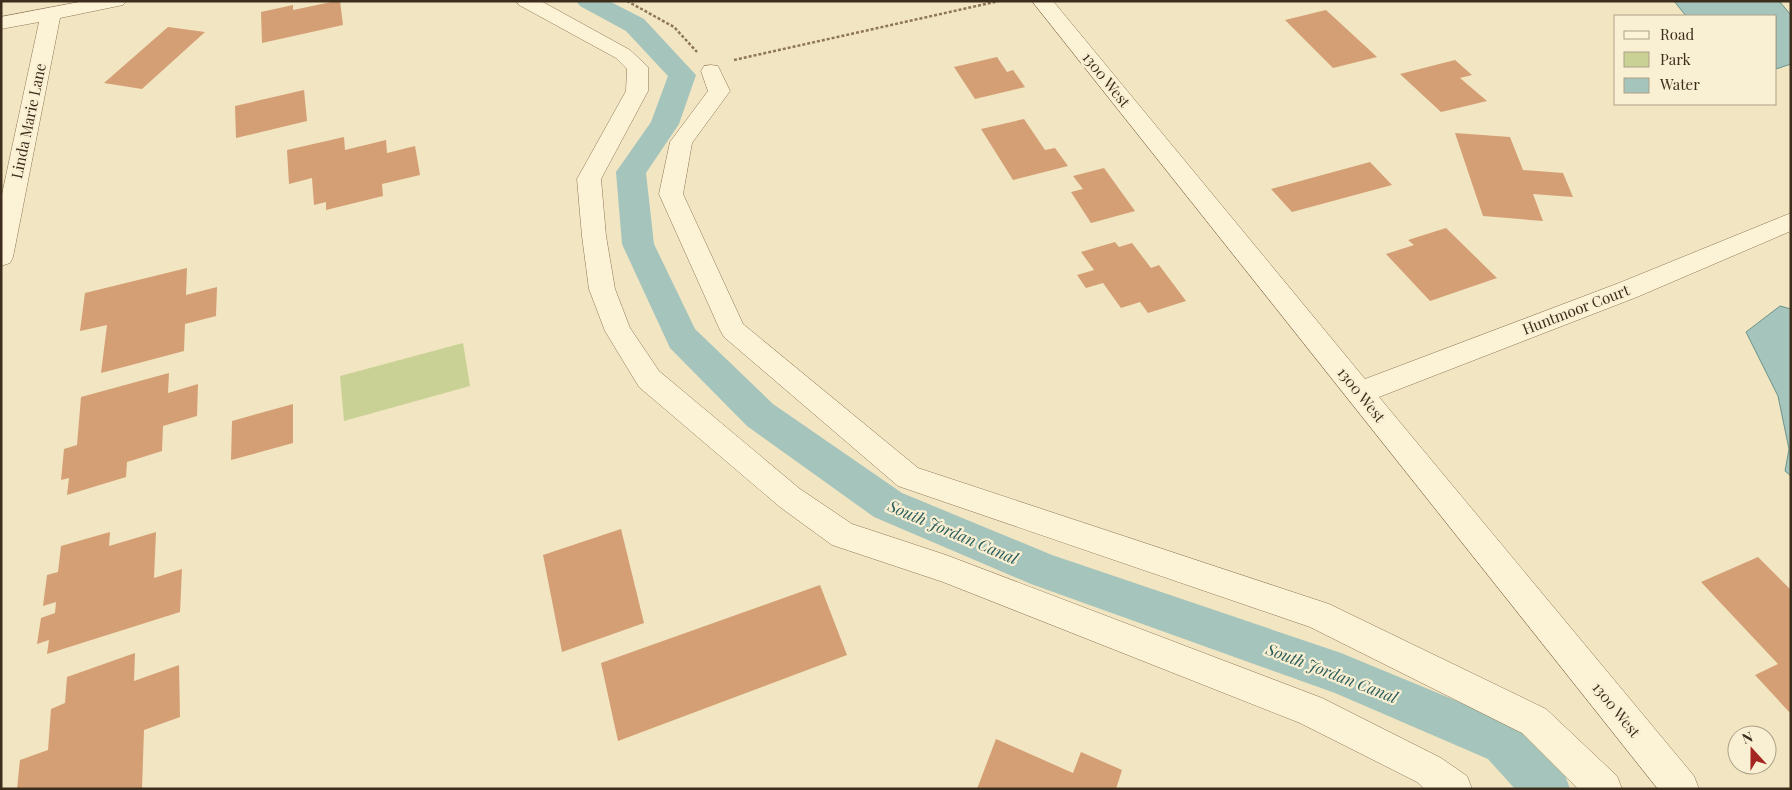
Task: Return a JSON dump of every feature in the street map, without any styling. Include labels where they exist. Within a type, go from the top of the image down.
[{"type":"street","points":[[1,24],[116,1]]},
{"type":"street","points":[[526,1],[623,54],[638,67],[638,91],[589,179],[594,236],[602,289],[618,331],[649,379],[656,385],[790,498],[843,534],[946,569],[1310,710],[1429,770],[1454,789]]},
{"type":"street","name":"1300 West","points":[[1042,1],[1681,789]]},
{"type":"street","name":"Linda Marie Lane","points":[[1,257],[52,14]]},
{"type":"street","points":[[712,61],[719,91],[680,142],[671,194],[733,330],[908,477],[1318,615],[1534,721],[1604,789]]},
{"type":"street","name":"Huntmoor Court","points":[[1360,393],[1628,290],[1791,221]]},
{"type":"path","points":[[628,1],[674,27],[712,61],[999,1]]},
{"type":"green space","points":[[463,343],[470,386],[344,421],[340,376]]},
{"type":"water","points":[[1674,1],[1779,1],[1791,15],[1791,64],[1777,69],[1777,15],[1685,15]]},
{"type":"water","points":[[1780,306],[1791,309],[1791,476],[1785,471],[1789,449],[1778,396],[1746,332]]},
{"type":"building","points":[[340,1],[343,25],[262,43],[261,12],[293,5],[293,10]]},
{"type":"building","points":[[1326,10],[1377,57],[1333,68],[1285,20]]},
{"type":"building","points":[[168,27],[205,32],[142,89],[104,83]]},
{"type":"building","points":[[997,57],[1007,72],[1013,70],[1025,87],[975,99],[954,67]]},
{"type":"building","points":[[1455,60],[1472,75],[1460,78],[1487,101],[1441,112],[1400,74]]},
{"type":"building","points":[[304,90],[307,121],[236,138],[235,106]]},
{"type":"building","points":[[1024,119],[1045,150],[1055,148],[1068,166],[1013,180],[981,129]]},
{"type":"building","points":[[1455,133],[1510,137],[1523,170],[1563,173],[1573,197],[1533,194],[1543,221],[1483,216]]},
{"type":"building","points":[[344,137],[345,150],[386,140],[387,153],[415,146],[420,175],[382,184],[383,196],[326,210],[326,202],[314,205],[312,178],[289,184],[287,150]]},
{"type":"building","points":[[1370,162],[1392,185],[1292,212],[1271,189]]},
{"type":"building","points":[[1104,168],[1135,211],[1091,223],[1071,192],[1083,189],[1073,176]]},
{"type":"building","points":[[1446,228],[1497,278],[1430,301],[1386,254],[1414,245],[1408,240]]},
{"type":"building","points":[[1115,242],[1119,247],[1132,243],[1151,268],[1159,265],[1186,301],[1148,313],[1140,302],[1121,308],[1103,283],[1086,288],[1077,275],[1094,270],[1081,252]]},
{"type":"building","points":[[187,268],[186,295],[217,287],[216,316],[185,324],[184,351],[101,373],[107,325],[80,331],[85,293]]},
{"type":"building","points":[[169,373],[168,393],[198,384],[197,416],[163,426],[162,451],[127,462],[126,477],[67,495],[69,478],[61,480],[64,449],[77,445],[81,397]]},
{"type":"building","points":[[293,404],[293,443],[231,460],[232,421]]},
{"type":"building","points":[[621,529],[644,623],[562,652],[543,555]]},
{"type":"building","points":[[110,532],[109,546],[156,532],[154,578],[182,569],[180,612],[47,654],[49,640],[37,644],[41,618],[55,613],[56,602],[43,606],[47,575],[58,572],[61,546]]},
{"type":"building","points":[[1758,557],[1791,590],[1791,714],[1755,675],[1778,664],[1701,582]]},
{"type":"building","points":[[820,585],[847,655],[618,741],[601,663]]},
{"type":"building","points":[[135,653],[134,681],[179,665],[180,717],[144,730],[142,789],[17,789],[20,760],[48,750],[51,709],[65,703],[67,677]]},
{"type":"building","points":[[996,739],[1073,773],[1081,752],[1122,770],[1116,789],[977,789]]},
{"type":"waterway","name":"South Jordan Canal","points":[[589,1],[635,25],[682,75],[665,124],[631,172],[638,244],[682,338],[760,415],[888,505],[1045,571],[1341,674],[1504,743],[1547,789]]}]
